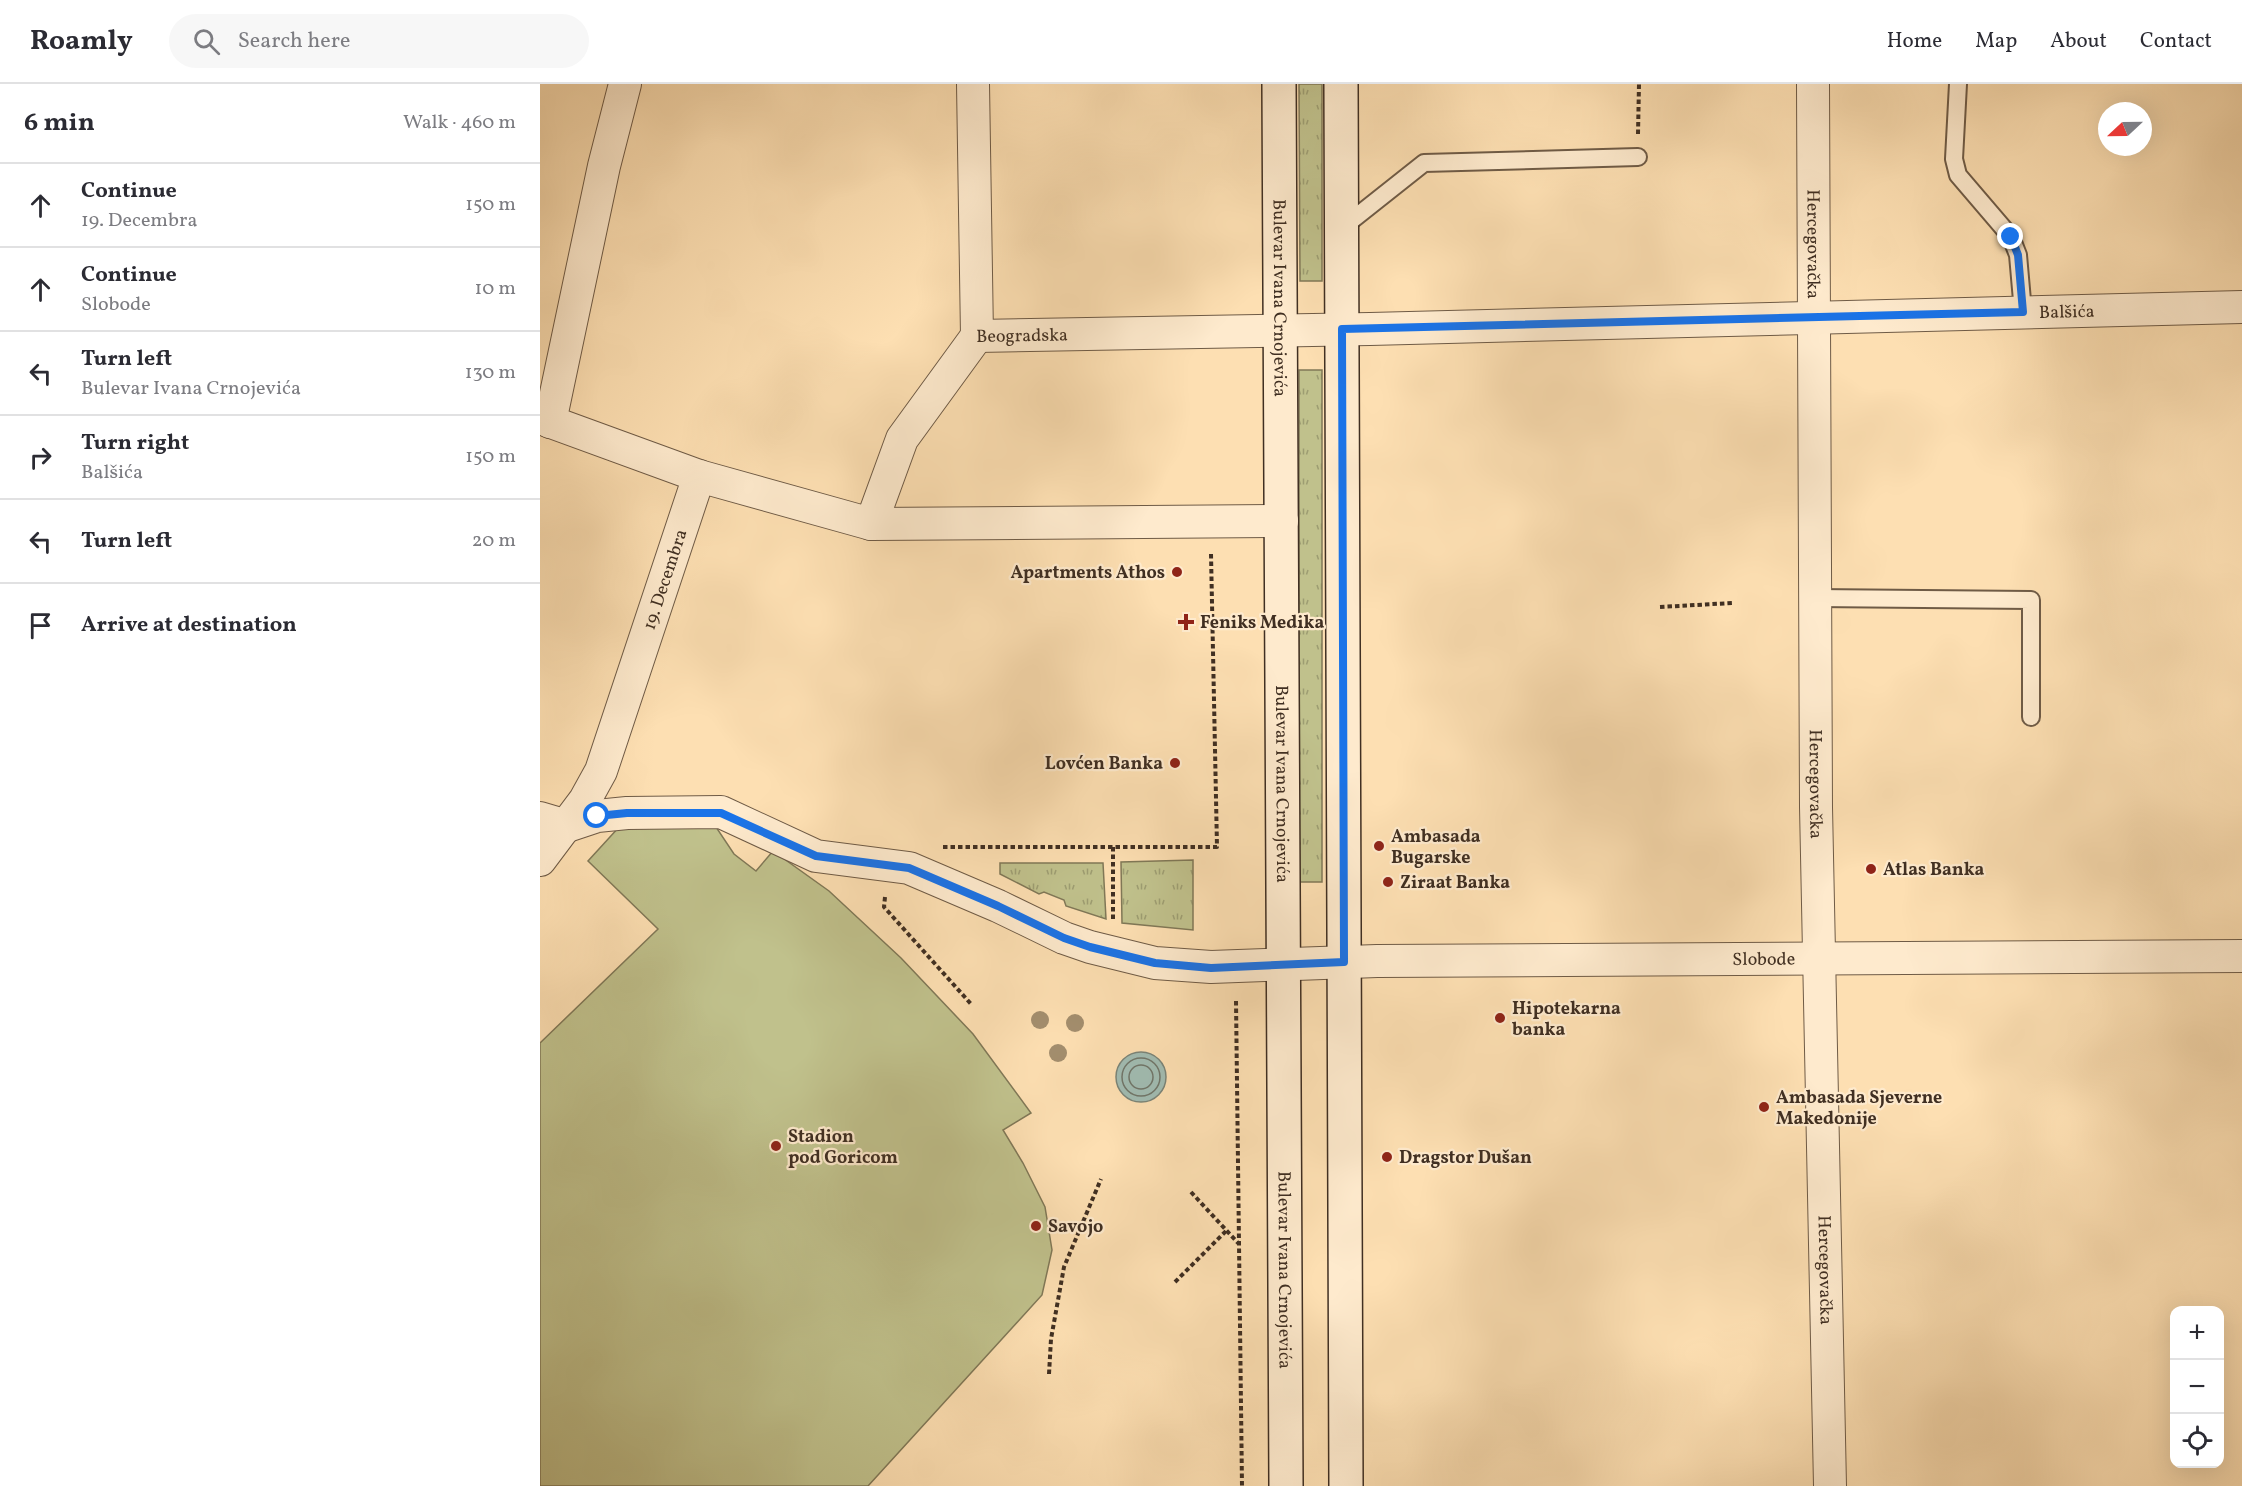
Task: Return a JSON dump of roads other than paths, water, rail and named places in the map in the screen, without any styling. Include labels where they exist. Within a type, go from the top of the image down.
[{"type":"main road","name":"Bulevar Ivana Crnojevića","points":[[1279,84],[1286,1486]]},
{"type":"main road","points":[[1341,84],[1346,1486]]},
{"type":"street","points":[[625,84],[545,420],[699,476],[872,524],[1282,521]]},
{"type":"street","name":"Beogradska","points":[[973,84],[978,336],[1281,330]]},
{"type":"street","name":"Hercegovačka","points":[[1814,84],[1816,807],[1830,1486]]},
{"type":"street","name":"Balšića","points":[[1281,330],[2242,308]]},
{"type":"street","points":[[872,524],[903,439],[978,336]]},
{"type":"street","name":"19. Decembra","points":[[540,860],[553,822],[585,800],[601,771],[699,476]]},
{"type":"street","points":[[553,822],[627,813],[721,813],[816,856],[900,867],[998,906],[1064,938],[1133,958],[1155,963],[1211,968],[1284,964]]},
{"type":"street","name":"Slobode","points":[[1284,964],[2242,956]]},
{"type":"lane","points":[[1958,84],[1954,159],[1958,176],[2011,237],[2018,255],[2023,312]]},
{"type":"lane","points":[[1341,228],[1424,163],[1638,157]]},
{"type":"lane","points":[[1815,598],[2031,600],[2031,717]]},
{"type":"water","points":[[1136,1052],[1146,1052],[1159,1059],[1166,1072],[1166,1082],[1159,1095],[1146,1102],[1136,1102],[1127,1098],[1120,1091],[1116,1082],[1116,1072],[1120,1063],[1127,1056]]},
{"type":"place","name":"Apartments Athos","points":[[1177,572]]},
{"type":"place","name":"Feniks Medika","points":[[1186,622]]},
{"type":"place","name":"Lovćen Banka","points":[[1175,763]]},
{"type":"place","name":"Ambasada Bugarske","points":[[1379,846]]},
{"type":"place","name":"Atlas Banka","points":[[1871,869]]},
{"type":"place","name":"Ziraat Banka","points":[[1388,882]]},
{"type":"place","name":"Hipotekarna banka","points":[[1500,1018]]},
{"type":"place","name":"Ambasada Sjeverne Makedonije","points":[[1764,1107]]},
{"type":"place","name":"Stadion pod Goricom","points":[[776,1146]]},
{"type":"place","name":"Dragstor Dušan","points":[[1387,1157]]},
{"type":"place","name":"Savojo","points":[[1036,1226]]}]
